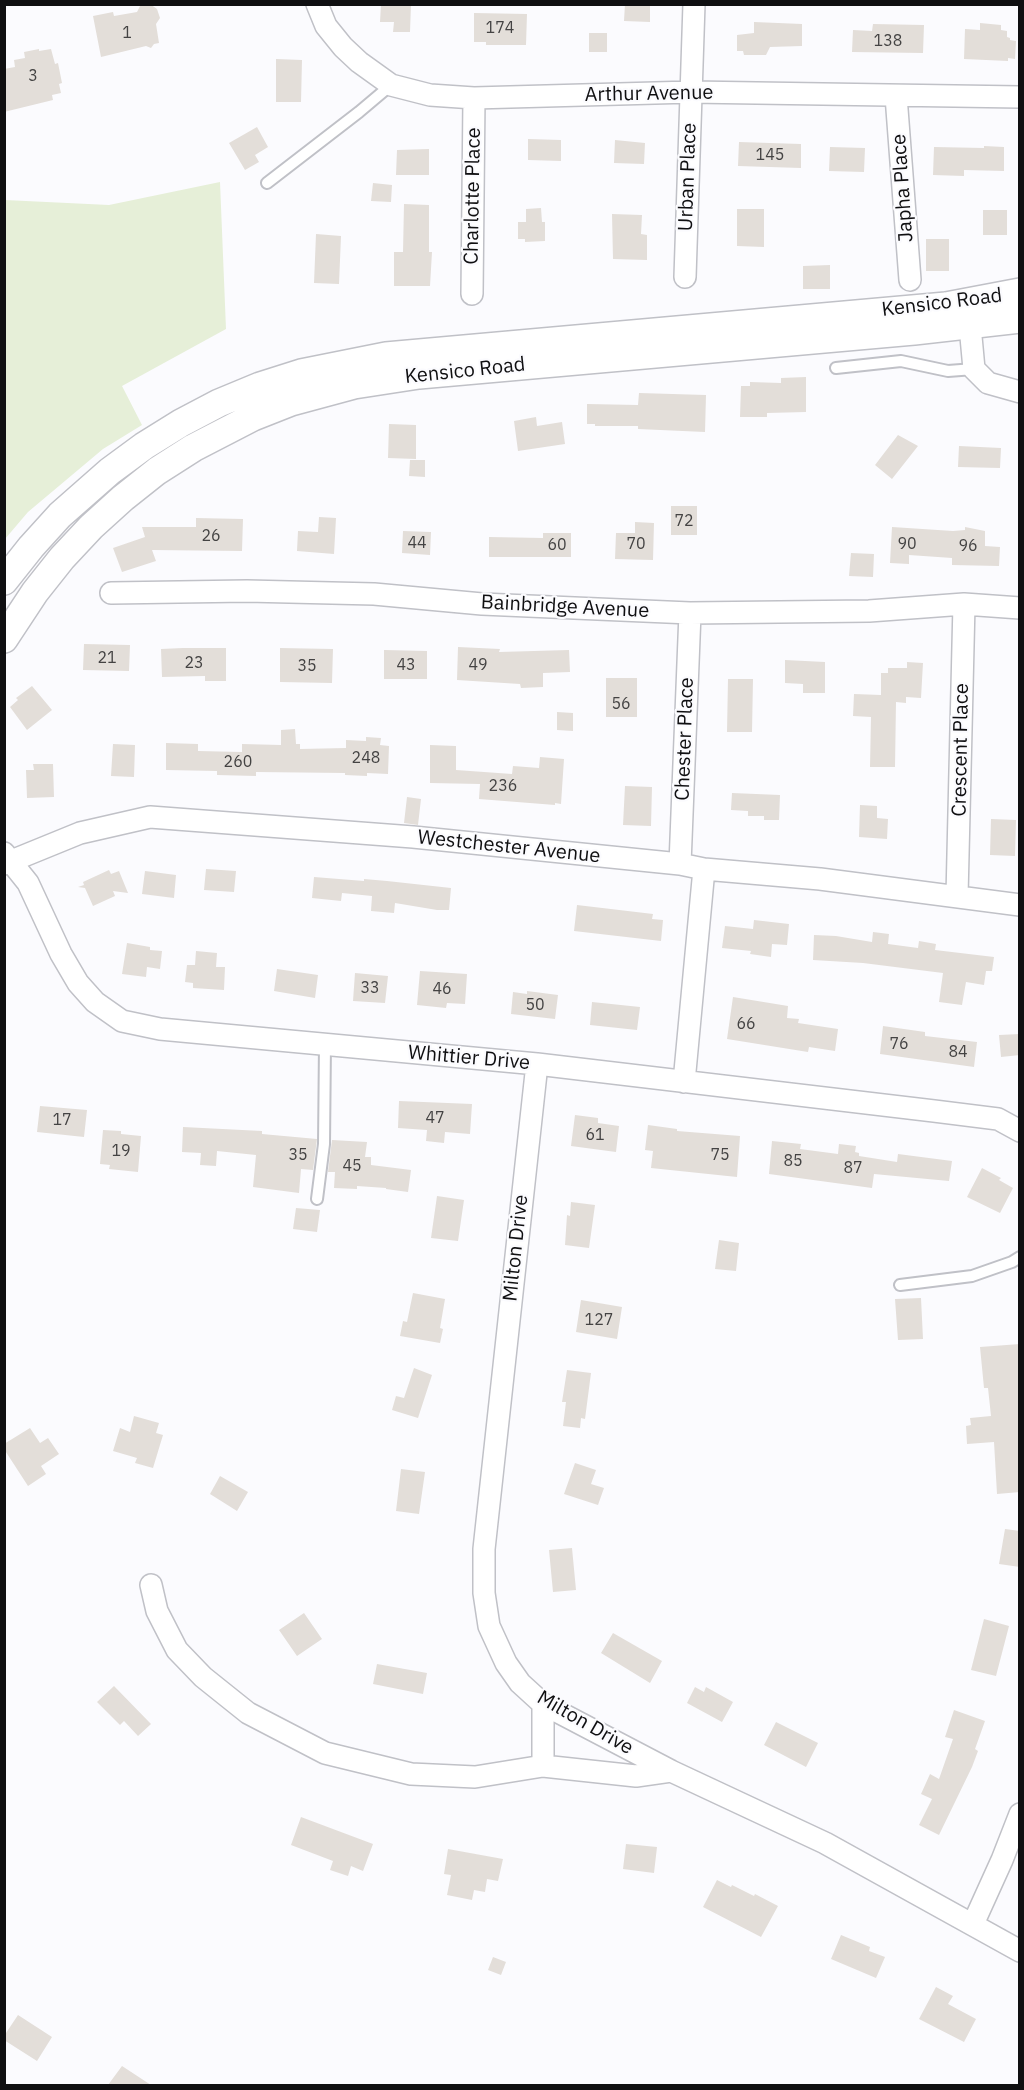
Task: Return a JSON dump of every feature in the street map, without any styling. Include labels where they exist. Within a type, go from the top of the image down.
[{"type":"street","name":"Arthur Avenue","points":[[317,4],[326,26],[359,62],[391,85],[430,95],[474,98],[691,92],[1020,97]]},
{"type":"street","name":"Urban Place","points":[[685,277],[694,4]]},
{"type":"street","name":"Japha Place","points":[[896,96],[910,279]]},
{"type":"street","name":"Charlotte Place","points":[[472,294],[474,98]]},
{"type":"street","name":"Kensico Road","points":[[4,581],[60,515],[135,452],[172,428],[219,403],[260,386],[301,373],[386,356],[946,306],[1020,292]]},
{"type":"street","name":"Kensico Road","points":[[4,639],[55,566],[91,527],[123,498],[157,471],[214,436],[291,402],[354,385],[418,375],[970,326],[1020,319]]},
{"type":"street","points":[[970,326],[974,369],[988,383],[1020,392]]},
{"type":"street","name":"Bainbridge Avenue","points":[[111,593],[247,591],[363,593],[482,604],[690,613],[869,611],[964,604],[1020,608]]},
{"type":"street","name":"Crescent Place","points":[[957,896],[964,604]]},
{"type":"street","name":"Chester Place","points":[[680,864],[690,613]]},
{"type":"street","name":"Westchester Avenue","points":[[7,860],[80,833],[150,817],[412,837],[680,864],[704,869],[820,879],[1020,905]]},
{"type":"street","name":"Whittier Drive","points":[[7,860],[28,883],[61,954],[78,983],[94,1002],[122,1021],[160,1029],[537,1064],[998,1119],[1020,1131]]},
{"type":"street","points":[[684,1082],[704,869]]},
{"type":"street","name":"Milton Drive","points":[[537,1064],[484,1549],[484,1593],[489,1626],[506,1663],[520,1683],[543,1704],[671,1772],[825,1843],[1020,1951]]},
{"type":"street","points":[[151,1585],[157,1611],[177,1650],[203,1677],[248,1713],[325,1753],[411,1774],[475,1777],[543,1766],[636,1776],[671,1772]]},
{"type":"street","points":[[543,1704],[543,1766]]},
{"type":"street","points":[[973,1924],[1020,1814]]},
{"type":"lane","points":[[267,183],[391,85]]},
{"type":"lane","points":[[836,368],[901,361],[948,371],[974,369]]},
{"type":"lane","points":[[317,1199],[324,1144],[325,1044]]},
{"type":"lane","points":[[900,1285],[972,1276],[1020,1257]]},
{"type":"green space","points":[[220,182],[226,329],[122,386],[142,425],[103,449],[28,512],[5,539],[5,200],[109,205]]},
{"type":"building","points":[[150,4],[157,9],[160,18],[156,24],[159,43],[154,44],[151,48],[146,46],[101,57],[93,16],[113,12],[114,16],[137,12],[140,6]]},
{"type":"building","points":[[381,4],[411,4],[410,32],[393,32],[394,22],[380,22]]},
{"type":"building","points":[[625,4],[650,4],[650,22],[624,21]]},
{"type":"building","points":[[474,13],[527,14],[526,45],[486,45],[486,42],[474,42]]},
{"type":"building","points":[[754,22],[802,24],[802,46],[770,47],[766,55],[744,55],[743,51],[737,51],[737,35],[754,33]]},
{"type":"building","points":[[980,23],[1001,25],[1001,30],[1007,31],[1007,37],[1016,41],[1015,59],[1008,58],[1008,61],[964,59],[965,29],[980,30]]},
{"type":"building","points":[[873,24],[924,25],[923,53],[852,52],[853,30],[872,31]]},
{"type":"building","points":[[589,33],[607,33],[607,52],[589,52]]},
{"type":"building","points":[[39,49],[39,51],[51,49],[55,64],[58,63],[62,83],[59,84],[61,93],[52,95],[53,100],[4,112],[4,69],[15,67],[14,60],[25,58],[24,52]]},
{"type":"building","points":[[276,59],[302,60],[301,102],[276,102]]},
{"type":"building","points":[[257,127],[268,147],[255,155],[259,162],[245,170],[229,143]]},
{"type":"building","points":[[528,139],[561,140],[561,161],[528,160]]},
{"type":"building","points":[[615,140],[645,143],[644,164],[614,163]]},
{"type":"building","points":[[739,142],[801,144],[801,168],[738,166]]},
{"type":"building","points":[[984,146],[1004,147],[1004,171],[964,170],[964,176],[933,175],[934,147],[984,148]]},
{"type":"building","points":[[830,147],[865,148],[864,172],[829,171]]},
{"type":"building","points":[[429,149],[429,175],[396,175],[397,150]]},
{"type":"building","points":[[373,183],[392,185],[391,202],[371,201]]},
{"type":"building","points":[[404,204],[429,205],[429,252],[432,252],[430,286],[394,286],[394,252],[403,252]]},
{"type":"building","points":[[541,208],[542,222],[545,222],[545,241],[525,242],[525,239],[518,239],[518,222],[526,222],[526,209]]},
{"type":"building","points":[[737,209],[764,209],[764,247],[737,246]]},
{"type":"building","points":[[983,210],[1007,210],[1007,235],[983,235]]},
{"type":"building","points":[[612,214],[642,215],[641,234],[647,235],[647,260],[613,259]]},
{"type":"building","points":[[316,234],[341,236],[339,284],[314,283]]},
{"type":"building","points":[[926,239],[949,239],[949,271],[926,271]]},
{"type":"building","points":[[830,265],[830,289],[803,289],[803,266]]},
{"type":"building","points":[[806,377],[806,412],[767,413],[767,417],[740,417],[741,386],[750,386],[750,382],[781,383],[781,378]]},
{"type":"building","points":[[639,393],[706,395],[705,432],[587,424],[587,404],[638,405]]},
{"type":"building","points":[[536,417],[537,426],[562,422],[565,444],[518,451],[514,421]]},
{"type":"building","points":[[389,424],[416,425],[416,459],[388,458]]},
{"type":"building","points":[[898,435],[918,446],[892,479],[875,465]]},
{"type":"building","points":[[959,446],[1001,448],[1000,468],[958,467]]},
{"type":"building","points":[[410,460],[425,460],[425,477],[409,476]]},
{"type":"building","points":[[671,506],[697,506],[697,535],[671,535]]},
{"type":"building","points":[[319,517],[336,518],[334,554],[297,551],[298,531],[318,532]]},
{"type":"building","points":[[196,518],[243,519],[242,551],[152,550],[156,561],[122,572],[113,548],[145,537],[142,527],[196,527]]},
{"type":"building","points":[[635,522],[654,523],[653,560],[615,559],[616,533],[635,533]]},
{"type":"building","points":[[892,527],[953,531],[965,530],[965,527],[985,531],[985,546],[1000,547],[999,566],[952,565],[952,558],[909,555],[909,564],[890,563]]},
{"type":"building","points":[[403,531],[431,532],[430,555],[402,553]]},
{"type":"building","points":[[543,533],[571,533],[571,557],[489,557],[489,537],[543,538]]},
{"type":"building","points":[[851,553],[874,554],[873,577],[849,576]]},
{"type":"building","points":[[84,644],[130,645],[129,671],[83,670]]},
{"type":"building","points":[[458,647],[500,649],[499,652],[569,650],[570,672],[543,673],[543,687],[521,688],[520,684],[457,680]]},
{"type":"building","points":[[226,648],[226,681],[205,681],[205,676],[162,677],[161,649]]},
{"type":"building","points":[[280,648],[333,649],[332,683],[280,682]]},
{"type":"building","points":[[384,650],[427,651],[427,679],[384,679]]},
{"type":"building","points":[[785,660],[825,662],[825,693],[803,693],[803,684],[785,683]]},
{"type":"building","points":[[907,662],[923,663],[921,698],[906,697],[906,703],[896,702],[895,767],[870,767],[871,717],[853,716],[854,694],[881,695],[881,673],[888,673],[888,668],[907,668]]},
{"type":"building","points":[[606,678],[637,678],[637,717],[606,717]]},
{"type":"building","points":[[728,679],[753,679],[752,732],[727,732]]},
{"type":"building","points":[[32,686],[52,710],[27,730],[10,707],[18,700],[16,698]]},
{"type":"building","points":[[557,712],[573,713],[573,731],[557,730]]},
{"type":"building","points":[[295,729],[296,744],[300,744],[300,749],[346,748],[346,740],[366,741],[366,737],[381,738],[380,745],[389,746],[388,774],[367,773],[367,776],[345,775],[345,773],[256,772],[256,776],[217,775],[217,771],[166,770],[166,743],[198,744],[198,751],[242,752],[242,744],[281,745],[281,730]]},
{"type":"building","points":[[113,744],[135,745],[134,777],[111,776]]},
{"type":"building","points":[[430,745],[456,746],[456,770],[512,774],[513,766],[539,768],[540,757],[564,759],[561,804],[479,799],[480,784],[430,783]]},
{"type":"building","points":[[33,764],[53,764],[54,797],[27,798],[26,770],[34,770]]},
{"type":"building","points":[[625,786],[652,787],[651,826],[623,825]]},
{"type":"building","points":[[732,793],[780,795],[779,820],[764,820],[764,816],[748,816],[748,811],[731,810]]},
{"type":"building","points":[[407,797],[421,799],[418,825],[404,823]]},
{"type":"building","points":[[860,805],[877,806],[877,818],[888,819],[887,839],[859,837]]},
{"type":"building","points":[[991,819],[1016,820],[1015,856],[990,855]]},
{"type":"building","points":[[206,869],[236,871],[234,892],[204,890]]},
{"type":"building","points":[[109,870],[111,874],[119,871],[128,893],[113,891],[115,896],[93,906],[85,888],[78,887],[84,885],[83,882]]},
{"type":"building","points":[[145,871],[176,875],[174,898],[142,894]]},
{"type":"building","points":[[314,877],[364,881],[364,879],[451,888],[449,910],[395,903],[394,913],[371,911],[372,896],[342,893],[341,901],[312,898]]},
{"type":"building","points":[[577,905],[653,914],[652,919],[663,920],[661,941],[574,931]]},
{"type":"building","points":[[754,920],[789,924],[787,945],[772,944],[771,957],[750,954],[751,951],[722,948],[725,926],[753,929]]},
{"type":"building","points":[[873,932],[889,934],[888,944],[918,948],[919,941],[936,944],[935,950],[994,957],[992,971],[986,971],[984,985],[966,982],[962,1005],[939,1002],[943,973],[863,963],[813,960],[814,935],[872,942]]},
{"type":"building","points":[[127,943],[162,951],[160,969],[147,967],[146,977],[122,974]]},
{"type":"building","points":[[196,951],[217,953],[216,967],[225,967],[224,990],[193,988],[193,983],[185,982],[187,965],[195,965]]},
{"type":"building","points":[[277,969],[318,975],[315,998],[274,991]]},
{"type":"building","points":[[420,971],[467,974],[465,1004],[447,1003],[446,1008],[417,1005]]},
{"type":"building","points":[[355,973],[388,976],[385,1003],[353,1001]]},
{"type":"building","points":[[527,991],[558,995],[555,1019],[511,1014],[513,992],[527,994]]},
{"type":"building","points":[[733,997],[788,1006],[787,1018],[799,1019],[798,1023],[838,1029],[835,1051],[809,1047],[808,1052],[727,1039]]},
{"type":"building","points":[[592,1002],[640,1007],[637,1030],[590,1025]]},
{"type":"building","points":[[883,1026],[925,1032],[925,1036],[977,1042],[974,1067],[880,1054]]},
{"type":"building","points":[[1020,1034],[1020,1055],[1001,1057],[999,1035]]},
{"type":"building","points":[[399,1101],[472,1104],[470,1134],[445,1132],[444,1143],[426,1141],[427,1130],[398,1128]]},
{"type":"building","points":[[40,1106],[87,1110],[84,1137],[37,1132]]},
{"type":"building","points":[[575,1115],[598,1118],[598,1123],[619,1126],[616,1152],[571,1146]]},
{"type":"building","points":[[648,1125],[677,1129],[677,1131],[740,1136],[737,1177],[651,1168],[653,1151],[645,1150]]},
{"type":"building","points":[[183,1127],[262,1131],[262,1134],[317,1139],[313,1170],[301,1169],[299,1193],[253,1187],[256,1155],[217,1151],[216,1166],[200,1165],[201,1153],[182,1152]]},
{"type":"building","points":[[103,1130],[121,1131],[121,1134],[141,1136],[138,1172],[109,1169],[110,1165],[100,1164]]},
{"type":"building","points":[[332,1140],[367,1142],[365,1157],[371,1157],[371,1165],[411,1170],[408,1192],[357,1186],[357,1189],[334,1188],[335,1172],[328,1172]]},
{"type":"building","points":[[772,1141],[801,1144],[800,1149],[838,1154],[839,1144],[856,1146],[855,1152],[859,1153],[859,1156],[897,1162],[898,1154],[952,1161],[949,1181],[874,1174],[872,1188],[769,1174]]},
{"type":"building","points":[[982,1168],[1001,1178],[999,1180],[1013,1188],[1000,1213],[967,1197]]},
{"type":"building","points":[[437,1196],[464,1200],[458,1241],[431,1238]]},
{"type":"building","points":[[571,1202],[595,1205],[589,1248],[565,1245],[567,1215],[570,1216]]},
{"type":"building","points":[[296,1208],[320,1210],[317,1232],[293,1229]]},
{"type":"building","points":[[719,1240],[739,1243],[736,1271],[715,1269]]},
{"type":"building","points":[[413,1293],[445,1299],[440,1343],[400,1336],[403,1321],[407,1322]]},
{"type":"building","points":[[921,1298],[923,1339],[898,1340],[895,1299]]},
{"type":"building","points":[[581,1300],[622,1307],[617,1339],[576,1332]]},
{"type":"building","points":[[1020,1344],[1020,1492],[997,1494],[994,1442],[967,1444],[966,1426],[971,1425],[970,1418],[991,1416],[988,1388],[984,1388],[980,1347]]},
{"type":"building","points":[[414,1368],[432,1375],[418,1418],[392,1410],[396,1396],[404,1398]]},
{"type":"building","points":[[567,1370],[591,1373],[585,1419],[581,1418],[580,1428],[563,1426],[566,1402],[562,1402]]},
{"type":"building","points":[[134,1416],[159,1423],[156,1433],[163,1435],[153,1468],[135,1463],[137,1458],[113,1451],[120,1428],[130,1432]]},
{"type":"building","points":[[30,1428],[40,1443],[48,1438],[59,1454],[41,1466],[46,1474],[28,1486],[4,1449],[4,1444]]},
{"type":"building","points":[[575,1463],[596,1470],[591,1484],[604,1488],[598,1505],[564,1494]]},
{"type":"building","points":[[401,1469],[425,1472],[419,1514],[396,1511]]},
{"type":"building","points":[[220,1476],[248,1492],[237,1511],[210,1494]]},
{"type":"building","points":[[1005,1529],[1020,1531],[1020,1567],[999,1564]]},
{"type":"building","points":[[572,1548],[576,1590],[553,1592],[549,1550]]},
{"type":"building","points":[[304,1613],[322,1639],[297,1656],[279,1630]]},
{"type":"building","points":[[984,1619],[1009,1626],[996,1676],[971,1670]]},
{"type":"building","points":[[613,1633],[662,1661],[650,1683],[601,1653]]},
{"type":"building","points":[[377,1664],[427,1673],[423,1694],[373,1684]]},
{"type":"building","points":[[114,1686],[151,1724],[138,1736],[124,1721],[120,1725],[97,1702]]},
{"type":"building","points":[[695,1687],[704,1692],[706,1687],[733,1702],[722,1722],[687,1703]]},
{"type":"building","points":[[954,1710],[985,1721],[975,1749],[978,1751],[972,1767],[939,1835],[919,1825],[932,1799],[921,1794],[930,1774],[939,1779],[953,1739],[945,1737]]},
{"type":"building","points":[[776,1722],[818,1743],[806,1767],[764,1745]]},
{"type":"building","points":[[301,1817],[373,1844],[363,1871],[351,1866],[348,1876],[330,1870],[333,1861],[291,1845]]},
{"type":"building","points":[[626,1844],[657,1847],[654,1873],[623,1869]]},
{"type":"building","points":[[448,1849],[503,1859],[498,1881],[487,1879],[485,1892],[474,1890],[472,1900],[447,1895],[451,1875],[444,1874]]},
{"type":"building","points":[[717,1880],[754,1896],[755,1894],[778,1906],[761,1937],[703,1907]]},
{"type":"building","points":[[841,1935],[870,1947],[869,1951],[885,1957],[876,1978],[831,1959]]},
{"type":"building","points":[[493,1957],[506,1962],[501,1975],[488,1970]]},
{"type":"building","points":[[936,1987],[953,1996],[948,2004],[976,2019],[964,2042],[919,2019]]},
{"type":"building","points":[[18,2015],[52,2037],[37,2061],[4,2040],[4,2036]]},
{"type":"building","points":[[122,2066],[151,2085],[108,2085]]}]
